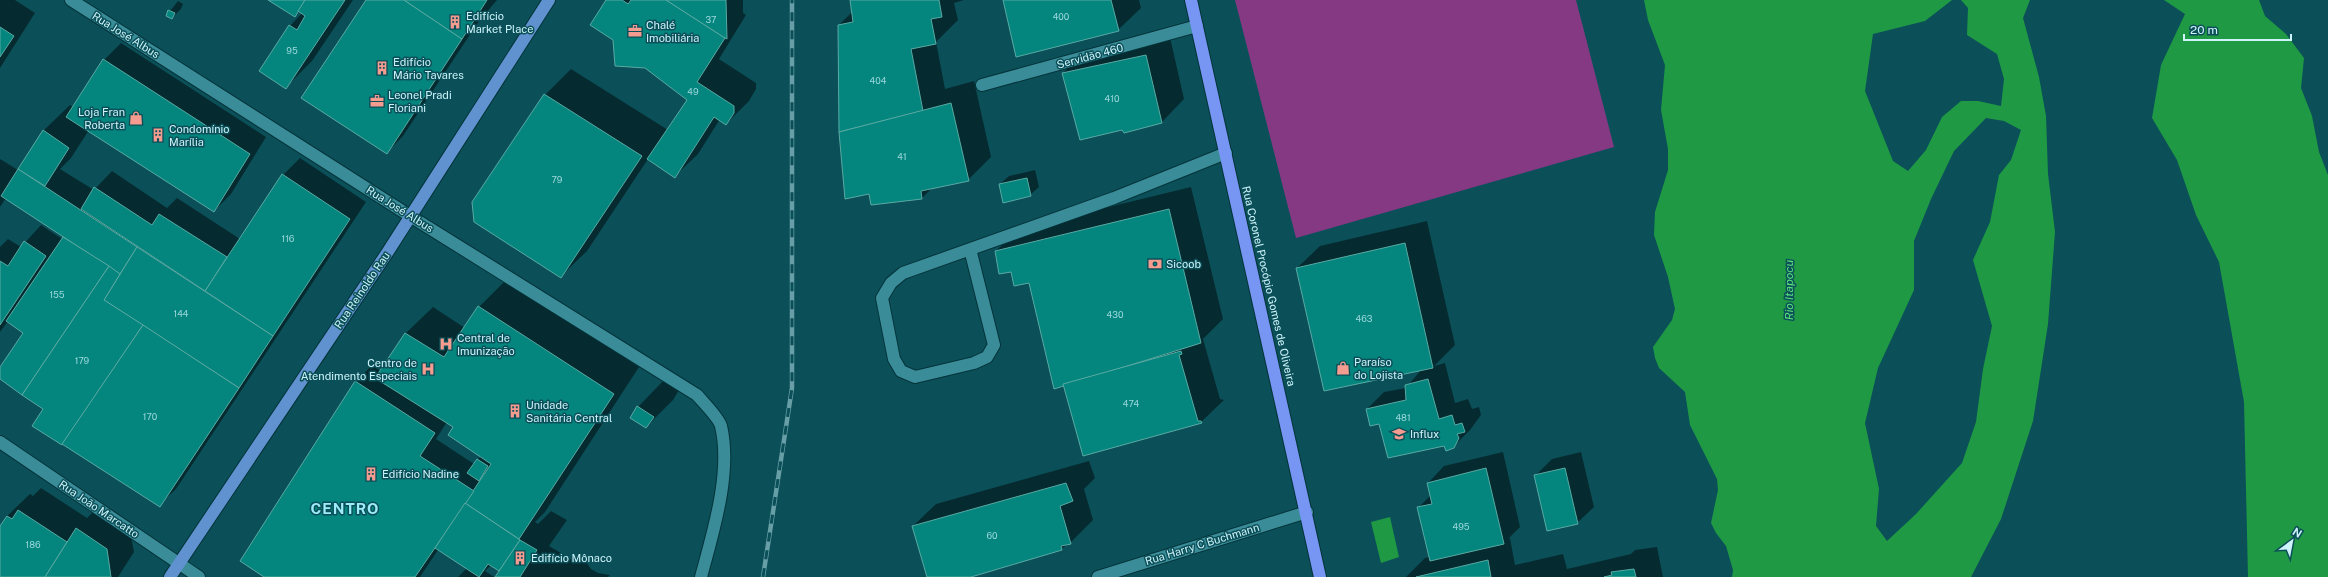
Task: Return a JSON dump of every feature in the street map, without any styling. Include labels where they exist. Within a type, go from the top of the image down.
[{"type":"highway","name":"Rua Coronel Procópio Gomes de Oliveira","points":[[1191,0],[1320,577]]},
{"type":"main road","name":"Rua Reinoldo Rau","points":[[170,577],[410,216],[549,0]]},
{"type":"street","name":"Rua José Albus","points":[[71,0],[410,216],[697,395],[721,425],[724,469],[717,517],[701,577]]},
{"type":"street","name":"Servidão 460","points":[[982,85],[1197,26]]},
{"type":"street","points":[[970,249],[994,345],[987,357],[974,363],[915,377],[901,371],[894,359],[882,298],[891,283],[903,273],[970,249],[1114,198],[1226,153]]},
{"type":"street","name":"Rua João Marcatto","points":[[0,442],[199,577]]},
{"type":"street","name":"Rua Harry C Buchmann","points":[[1098,577],[1306,512]]},
{"type":"shaded area","points":[[1235,0],[1576,0],[1614,147],[1296,238]]},
{"type":"water","name":"Rio Itapocu","points":[[1644,0],[1952,0],[1925,21],[1873,34],[1865,91],[1893,161],[1908,171],[1926,150],[1942,117],[1961,101],[1978,101],[2001,106],[2004,79],[1997,54],[1967,35],[1968,8],[1961,0],[2030,0],[2023,18],[2039,77],[2046,116],[2048,174],[2055,232],[2048,324],[2033,421],[2001,519],[1971,577],[1732,577],[1733,570],[1726,546],[1716,533],[1711,523],[1718,490],[1717,479],[1690,425],[1685,392],[1659,368],[1653,347],[1672,320],[1675,309],[1668,277],[1654,235],[1655,212],[1668,170],[1668,149],[1661,110],[1665,65],[1648,20]],"holes":[[[1986,118],[2004,121],[2021,130],[2011,160],[1999,175],[1990,222],[1973,260],[1992,326],[1983,369],[1976,422],[1962,463],[1916,514],[1887,541],[1876,526],[1879,489],[1865,423],[1878,368],[1914,290],[1914,241],[1931,199],[1954,151]]]},
{"type":"water","points":[[2164,0],[2259,0],[2265,16],[2286,34],[2304,58],[2301,88],[2312,116],[2319,152],[2328,175],[2328,577],[2248,577],[2244,402],[2219,262],[2196,215],[2177,160],[2152,118],[2161,65],[2185,14]]},
{"type":"water","points":[[1390,517],[1399,557],[1381,563],[1371,522]]},
{"type":"building","points":[[268,0],[305,0],[295,17]]},
{"type":"building","points":[[305,0],[345,0],[286,89],[259,71],[289,25],[297,30],[305,16],[298,11]]},
{"type":"building","name":"Edifício Mário Tavares","points":[[366,0],[404,0],[462,39],[387,154],[301,98]]},
{"type":"building","name":"Edifício Market Place","points":[[404,0],[487,0],[462,39]]},
{"type":"building","points":[[606,0],[622,0],[628,4],[631,0],[666,0],[725,38],[697,82],[734,106],[734,113],[726,125],[714,117],[675,178],[647,159],[687,100],[645,68],[615,66],[613,40],[590,25]]},
{"type":"building","points":[[666,0],[726,0],[727,39],[725,38]]},
{"type":"building","points":[[850,0],[939,0],[942,17],[931,19],[936,44],[911,49],[923,111],[839,132],[838,25],[853,22]]},
{"type":"building","points":[[1003,0],[1111,0],[1119,31],[1016,57]]},
{"type":"building","points":[[168,10],[175,13],[172,19],[166,16]]},
{"type":"building","points":[[0,27],[14,36],[0,57]]},
{"type":"building","points":[[1146,55],[1162,123],[1124,133],[1122,130],[1080,140],[1062,73]]},
{"type":"building","name":"Condomínio Marília","points":[[103,59],[250,154],[214,212],[66,117]]},
{"type":"building","points":[[544,94],[642,156],[561,278],[474,222],[472,202]]},
{"type":"building","points":[[951,103],[969,181],[921,191],[922,199],[871,205],[869,194],[845,199],[839,132]]},
{"type":"building","points":[[43,130],[69,148],[45,186],[18,169]]},
{"type":"building","points":[[18,169],[137,247],[120,274],[1,196]]},
{"type":"building","points":[[282,174],[350,219],[273,336],[205,291]]},
{"type":"building","points":[[1027,178],[1031,196],[1003,203],[999,184]]},
{"type":"building","points":[[94,187],[152,225],[159,214],[227,257],[205,291],[81,209]]},
{"type":"building","points":[[1169,209],[1201,343],[1054,389],[1029,283],[1014,286],[1011,272],[999,274],[995,251]]},
{"type":"building","points":[[63,237],[109,266],[22,395],[0,379],[0,367],[23,333],[6,321]]},
{"type":"building","points":[[24,241],[46,256],[0,325],[0,261],[8,266]]},
{"type":"building","points":[[1405,243],[1433,368],[1324,391],[1296,268]]},
{"type":"building","points":[[137,247],[273,336],[239,388],[104,300]]},
{"type":"building","points":[[109,266],[120,274],[104,300],[143,325],[62,445],[32,426],[43,409],[22,395]]},
{"type":"building","name":"Unidade Sanitária Central","points":[[478,306],[614,394],[519,539],[465,503],[491,464],[448,435],[453,427],[375,378],[405,333],[444,357]]},
{"type":"building","points":[[143,325],[239,388],[160,507],[62,444]]},
{"type":"building","points":[[1181,351],[1182,354],[1179,355],[1198,421],[1201,421],[1202,423],[1083,456],[1063,384]]},
{"type":"building","points":[[1428,379],[1439,419],[1452,415],[1455,425],[1462,423],[1465,432],[1457,434],[1459,438],[1454,448],[1446,451],[1444,446],[1388,458],[1379,424],[1370,426],[1366,409],[1406,400],[1405,385]]},
{"type":"building","name":"Edifício Nadine","points":[[355,381],[435,433],[420,456],[474,491],[415,577],[264,577],[240,561]]},
{"type":"building","points":[[637,406],[654,417],[646,428],[630,418]]},
{"type":"building","points":[[477,459],[488,466],[479,481],[467,473]]},
{"type":"building","points":[[1486,468],[1504,544],[1430,561],[1417,507],[1432,504],[1427,483]]},
{"type":"building","points":[[1565,468],[1578,524],[1547,531],[1534,475]]},
{"type":"building","points":[[1066,483],[1073,501],[1060,506],[1071,544],[1061,546],[1062,550],[971,577],[927,577],[912,526]]},
{"type":"building","points":[[465,503],[520,540],[499,571],[488,564],[479,577],[435,548]]},
{"type":"building","points":[[18,510],[67,542],[45,577],[0,577],[0,526],[7,516],[12,519]]},
{"type":"building","points":[[76,528],[107,549],[111,577],[45,577]]},
{"type":"building","name":"Edifício Mônaco","points":[[520,540],[537,550],[520,577],[495,577]]},
{"type":"building","points":[[1488,560],[1491,577],[1416,577]]},
{"type":"building","points":[[1634,569],[1636,577],[1604,577],[1612,575],[1611,572]]},
{"type":"railway","points":[[763,577],[792,388],[792,0]]},
{"type":"place","name":"Edifício Market Place","points":[[455,22]]},
{"type":"place","name":"Chalé Imobiliária","points":[[635,31]]},
{"type":"place","name":"Edifício Mário Tavares","points":[[382,68]]},
{"type":"place","name":"Leonel Pradi Floriani","points":[[377,101]]},
{"type":"place","name":"Loja Fran Roberta","points":[[136,118]]},
{"type":"place","name":"Condomínio Marília","points":[[158,135]]},
{"type":"place","name":"Sicoob","points":[[1155,264]]},
{"type":"place","name":"Central de Imunização","points":[[446,344]]},
{"type":"place","name":"Paraíso do Lojista","points":[[1343,368]]},
{"type":"place","name":"Centro de Atendimento Especiais","points":[[428,369]]},
{"type":"place","name":"Unidade Sanitária Central","points":[[515,411]]},
{"type":"place","name":"Influx","points":[[1399,434]]},
{"type":"place","name":"Edifício Nadine","points":[[371,474]]},
{"type":"place","name":"Edifício Mônaco","points":[[520,558]]},
{"type":"district","name":"CENTRO","points":[[345,508]]}]
